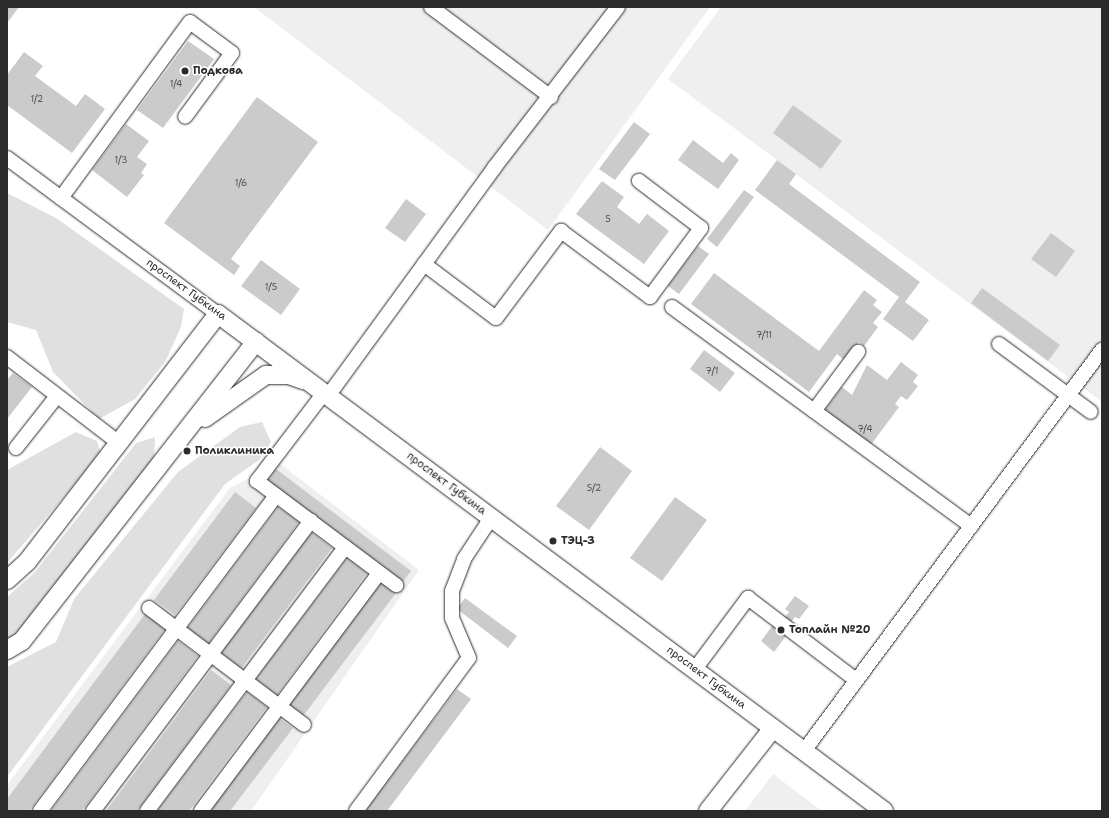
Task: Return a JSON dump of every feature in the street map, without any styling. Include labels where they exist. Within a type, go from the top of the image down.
[{"type":"main road","name":"проспект Губкина","points":[[218,314],[884,811]]},
{"type":"main road","points":[[7,580],[27,562],[218,314]]},
{"type":"main road","points":[[7,650],[22,641],[256,341]]},
{"type":"main road","points":[[182,436],[245,387],[266,375],[289,375],[322,391]]},
{"type":"main road","points":[[708,811],[772,728]]},
{"type":"street","points":[[432,7],[551,97]]},
{"type":"street","points":[[396,585],[258,481],[322,391],[424,264],[618,7]]},
{"type":"street","points":[[61,198],[190,22],[232,53],[185,117]]},
{"type":"street","name":"проспект Губкина","points":[[7,158],[218,314]]},
{"type":"street","points":[[424,264],[496,318],[561,230],[650,297],[701,228],[639,181]]},
{"type":"street","points":[[672,307],[971,526]]},
{"type":"street","points":[[999,344],[1091,412]]},
{"type":"street","points":[[804,751],[1102,350]]},
{"type":"street","points":[[814,411],[858,352]]},
{"type":"street","points":[[7,357],[119,444]]},
{"type":"street","points":[[16,448],[57,396]]},
{"type":"street","points":[[40,811],[276,495]]},
{"type":"street","points":[[356,811],[468,658],[452,618],[452,591],[464,559],[491,518]]},
{"type":"street","points":[[94,811],[311,521]]},
{"type":"street","points":[[147,811],[345,547]]},
{"type":"street","points":[[201,811],[379,573]]},
{"type":"street","points":[[694,669],[748,598],[856,680]]},
{"type":"street","points":[[149,608],[304,725]]},
{"type":"shaded area","points":[[254,7],[710,7],[548,230]]},
{"type":"shaded area","points":[[721,7],[1102,7],[1102,402],[668,79]]},
{"type":"shaded area","points":[[7,193],[56,218],[184,309],[181,327],[165,362],[135,399],[99,419],[53,372],[36,330],[7,322]]},
{"type":"shaded area","points":[[262,422],[271,442],[259,460],[225,484],[7,777],[7,667],[56,642],[74,599],[178,472],[240,427]]},
{"type":"shaded area","points":[[76,432],[97,441],[101,454],[7,563],[7,470]]},
{"type":"shaded area","points":[[155,437],[154,460],[17,635],[7,641],[7,597],[35,572],[136,443]]},
{"type":"shaded area","points":[[279,463],[419,570],[251,811],[7,811],[7,785],[230,488]]},
{"type":"shaded area","points":[[773,774],[822,811],[745,811]]},
{"type":"building","points":[[7,7],[19,7],[7,23]]},
{"type":"building","points":[[188,41],[214,59],[163,128],[137,110]]},
{"type":"building","points":[[24,52],[43,66],[35,76],[76,106],[85,94],[105,109],[72,153],[7,105],[7,75]]},
{"type":"building","points":[[257,97],[318,142],[231,259],[240,266],[234,275],[164,223]]},
{"type":"building","points":[[793,105],[842,141],[821,169],[773,133]]},
{"type":"building","points":[[634,122],[650,134],[615,180],[599,169]]},
{"type":"building","points":[[126,124],[149,141],[137,157],[147,164],[141,173],[144,175],[127,197],[92,170]]},
{"type":"building","points":[[693,140],[723,163],[731,153],[739,160],[718,189],[678,160]]},
{"type":"building","points":[[777,160],[796,174],[789,184],[920,282],[905,302],[929,320],[913,341],[883,319],[899,297],[755,190]]},
{"type":"building","points":[[602,181],[624,197],[617,207],[639,224],[647,214],[669,231],[644,264],[576,214]]},
{"type":"building","points":[[744,190],[754,197],[717,247],[707,239]]},
{"type":"building","points":[[406,199],[426,214],[405,242],[385,228]]},
{"type":"building","points":[[1051,233],[1075,251],[1056,277],[1031,259]]},
{"type":"building","points":[[698,246],[709,254],[679,294],[668,286]]},
{"type":"building","points":[[261,260],[300,289],[281,315],[241,286]]},
{"type":"building","points":[[714,273],[819,351],[864,290],[877,300],[873,305],[882,312],[873,323],[878,327],[864,346],[859,342],[845,361],[837,354],[809,392],[691,304]]},
{"type":"building","points":[[982,288],[1060,345],[1048,361],[971,303]]},
{"type":"building","points":[[704,350],[735,373],[720,392],[690,369]]},
{"type":"building","points":[[901,362],[918,375],[913,382],[918,386],[907,400],[901,396],[895,404],[899,407],[870,446],[824,411],[842,387],[852,395],[867,365],[887,380]]},
{"type":"building","points":[[13,373],[32,387],[7,419],[7,380]]},
{"type":"building","points":[[600,447],[632,471],[589,530],[556,506]]},
{"type":"building","points":[[276,469],[411,571],[402,583],[267,481]]},
{"type":"building","points":[[235,492],[256,508],[175,615],[154,600]]},
{"type":"building","points":[[675,497],[707,520],[662,581],[630,558]]},
{"type":"building","points":[[278,507],[299,522],[208,644],[187,629]]},
{"type":"building","points":[[311,532],[332,548],[240,670],[220,654]]},
{"type":"building","points":[[347,558],[367,573],[276,696],[255,680]]},
{"type":"building","points":[[381,582],[396,593],[303,716],[288,705]]},
{"type":"building","points":[[795,596],[809,606],[799,619],[795,617],[791,622],[795,624],[774,652],[761,641],[781,614],[785,617],[789,612],[785,609]]},
{"type":"building","points":[[465,598],[517,636],[508,648],[457,609]]},
{"type":"building","points":[[145,614],[165,629],[29,811],[7,811],[7,799]]},
{"type":"building","points":[[178,641],[198,656],[82,811],[51,811]]},
{"type":"building","points":[[211,670],[231,685],[137,811],[106,811]]},
{"type":"building","points":[[457,689],[471,699],[387,811],[365,811]]},
{"type":"building","points":[[247,692],[267,707],[189,811],[157,811]]},
{"type":"building","points":[[279,718],[293,728],[230,811],[209,811]]},
{"type":"place","name":"Подкова","points":[[185,71]]},
{"type":"place","name":"Поликлиника","points":[[187,451]]},
{"type":"place","name":"ТЭЦ-3","points":[[553,541]]},
{"type":"place","name":"Топлайн №20","points":[[781,630]]}]
